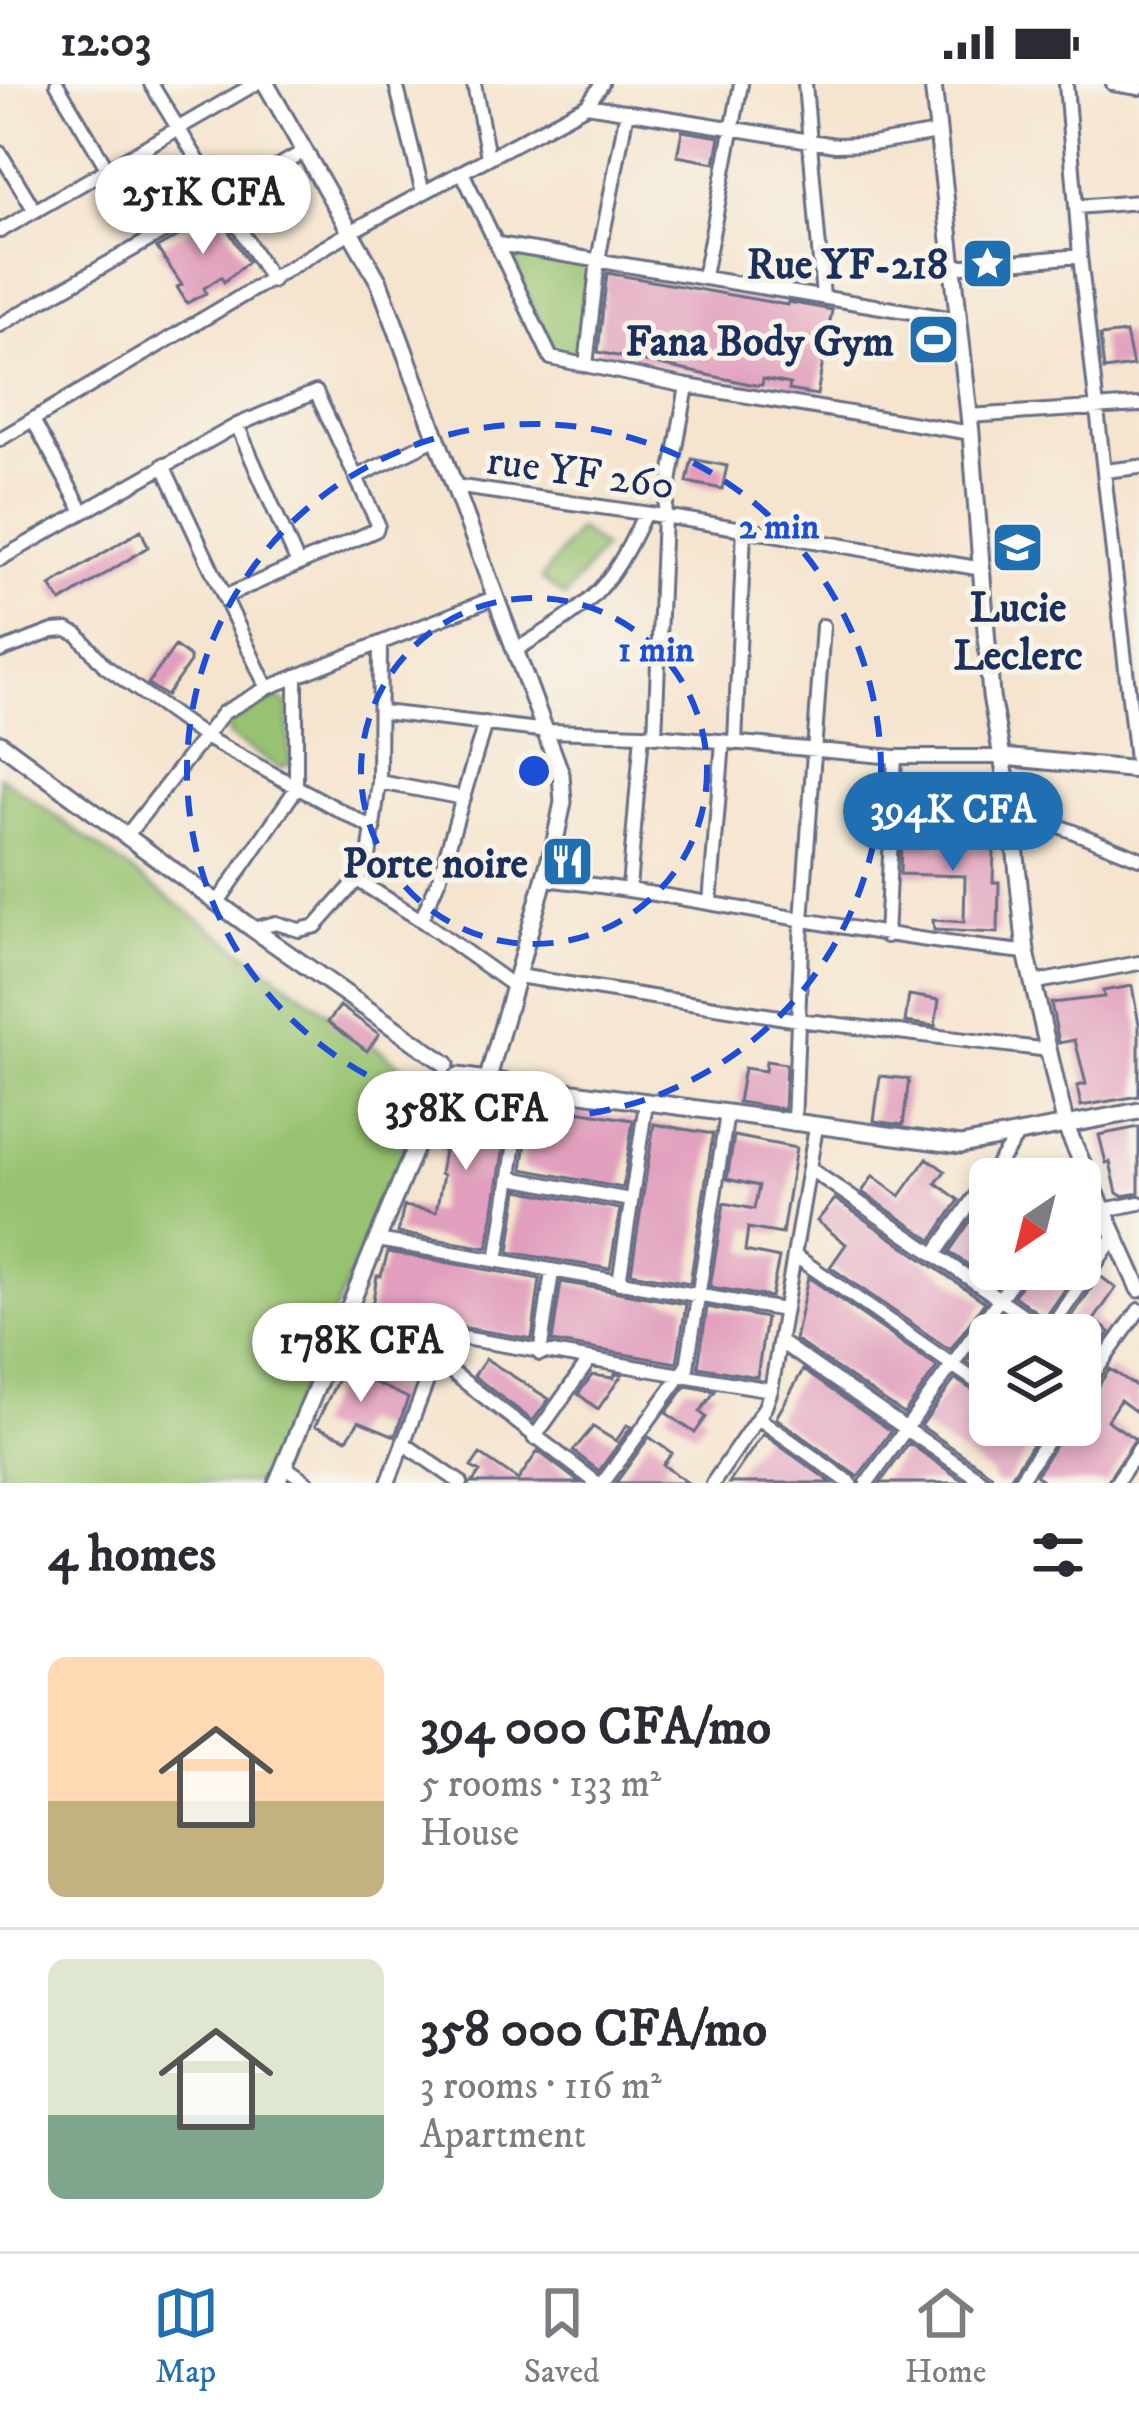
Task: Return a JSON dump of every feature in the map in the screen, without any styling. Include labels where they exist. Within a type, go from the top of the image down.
[{"type":"street","points":[[58,84],[107,168]]},
{"type":"street","points":[[151,84],[272,281]]},
{"type":"street","points":[[0,231],[255,84]]},
{"type":"street","points":[[266,84],[380,282],[561,774],[563,802],[545,878],[517,981],[482,1077]]},
{"type":"street","points":[[395,84],[423,193]]},
{"type":"street","points":[[474,84],[488,157]]},
{"type":"street","points":[[0,439],[352,231],[587,105],[602,84]]},
{"type":"street","points":[[704,276],[740,84]]},
{"type":"street","points":[[806,84],[823,297]]},
{"type":"street","points":[[934,84],[970,424],[991,696],[1010,807],[1026,952],[1076,1158]]},
{"type":"street","points":[[382,712],[548,731],[895,757],[1003,757],[1138,770],[1133,674],[1080,256],[1066,84]]},
{"type":"street","points":[[1112,84],[1139,88]]},
{"type":"street","points":[[587,105],[810,142],[872,144],[938,133]]},
{"type":"street","points":[[586,365],[598,260],[627,111]]},
{"type":"street","points":[[0,325],[303,152]]},
{"type":"street","points":[[0,153],[35,211]]},
{"type":"street","points":[[462,172],[547,354],[556,360],[687,386],[970,424],[1139,405]]},
{"type":"street","points":[[1076,207],[1139,202]]},
{"type":"street","points":[[498,244],[960,320]]},
{"type":"street","points":[[952,267],[1080,256]]},
{"type":"street","points":[[629,888],[649,735],[664,516],[687,386]]},
{"type":"street","points":[[0,559],[237,424],[316,392],[378,524],[376,530],[224,597]]},
{"type":"street","points":[[33,420],[82,510]]},
{"type":"street","points":[[237,424],[298,564]]},
{"type":"street","points":[[356,477],[435,439]]},
{"type":"street","points":[[164,465],[267,688]]},
{"type":"street","points":[[1105,471],[1139,467]]},
{"type":"street","name":"rue YF 260","points":[[454,486],[982,569]]},
{"type":"street","points":[[514,651],[584,609],[609,582],[644,515]]},
{"type":"street","points":[[710,903],[729,742],[744,529]]},
{"type":"street","points":[[128,836],[223,713],[267,688],[496,598]]},
{"type":"street","points":[[794,1124],[802,921],[823,626]]},
{"type":"street","points":[[0,651],[53,632],[78,634],[105,665],[203,736],[374,829]]},
{"type":"street","points":[[253,928],[276,923],[299,930],[316,926],[357,880],[369,857],[379,782],[380,645]]},
{"type":"street","points":[[218,902],[296,789],[296,676]]},
{"type":"street","points":[[421,920],[485,723]]},
{"type":"street","points":[[0,742],[424,1051],[449,1075],[961,1145],[1139,1111]]},
{"type":"street","points":[[886,937],[895,757]]},
{"type":"street","points":[[379,782],[464,798]]},
{"type":"street","points":[[1010,807],[1139,858]]},
{"type":"street","points":[[545,878],[629,888],[886,937],[1026,952]]},
{"type":"street","points":[[357,880],[517,981],[1049,1050]]},
{"type":"street","points":[[1032,983],[1139,963]]},
{"type":"street","points":[[278,1483],[449,1075]]},
{"type":"street","points":[[497,1262],[524,1084]]},
{"type":"street","points":[[620,1283],[646,1102]]},
{"type":"street","points":[[436,1360],[534,1438],[600,1483],[683,1374],[689,1358],[727,1114]]},
{"type":"street","points":[[713,1483],[758,1418],[771,1390],[816,1127]]},
{"type":"street","points":[[935,1254],[1017,1136]]},
{"type":"street","points":[[810,1169],[1022,1314]]},
{"type":"street","points":[[511,1178],[630,1200]]},
{"type":"street","points":[[1103,1210],[1139,1203]]},
{"type":"street","points":[[1101,1207],[1138,1284]]},
{"type":"street","points":[[1063,1314],[1115,1236]]},
{"type":"street","points":[[377,1240],[784,1310]]},
{"type":"street","points":[[794,1255],[969,1377]]},
{"type":"street","points":[[540,1354],[552,1272]]},
{"type":"street","points":[[867,1483],[1006,1290]]},
{"type":"street","points":[[1101,1362],[1139,1310]]},
{"type":"street","points":[[345,1318],[771,1390]]},
{"type":"street","points":[[388,1483],[444,1337]]},
{"type":"street","points":[[780,1342],[985,1483]]},
{"type":"street","points":[[534,1438],[588,1362]]},
{"type":"street","points":[[758,1418],[850,1483]]},
{"type":"street","points":[[403,1443],[461,1483]]},
{"type":"street","points":[[1018,1483],[1044,1446]]},
{"type":"street","points":[[1115,1483],[1139,1449]]},
{"type":"street","points":[[284,1466],[308,1483]]},
{"type":"green space","points":[[508,252],[592,265],[581,359],[554,353]]},
{"type":"green space","points":[[578,529],[603,548],[565,597],[541,579]]},
{"type":"green space","points":[[278,698],[288,704],[290,764],[280,768],[229,736],[228,722]]},
{"type":"green space","points":[[0,776],[431,1087],[261,1483],[0,1483]]},
{"type":"building","points":[[682,131],[720,137],[715,163],[677,156]]},
{"type":"building","points":[[218,214],[248,262],[187,303],[177,287],[182,285],[157,248]]},
{"type":"building","points":[[607,273],[832,310],[817,395],[789,390],[790,384],[763,379],[762,385],[755,385],[598,352]]},
{"type":"building","points":[[1126,333],[1133,366],[1104,370],[1100,336]]},
{"type":"building","points":[[692,459],[727,466],[722,489],[687,482]]},
{"type":"building","points":[[141,530],[148,547],[61,602],[50,586]]},
{"type":"building","points":[[175,646],[190,662],[166,696],[148,684]]},
{"type":"building","points":[[988,780],[989,821],[970,821],[970,802],[946,804],[945,782]]},
{"type":"building","points":[[902,817],[936,818],[935,846],[994,848],[998,933],[934,930],[933,920],[964,922],[965,876],[900,874]]},
{"type":"building","points":[[1132,986],[1139,1024],[1139,1096],[1081,1106],[1077,1086],[1086,1084],[1075,1040],[1059,1043],[1051,1003],[1104,997],[1103,991]]},
{"type":"building","points":[[909,995],[939,1000],[935,1026],[905,1022]]},
{"type":"building","points":[[340,1006],[379,1034],[367,1051],[328,1022]]},
{"type":"building","points":[[766,1061],[786,1064],[784,1109],[738,1102],[744,1068],[765,1071]]},
{"type":"building","points":[[880,1076],[909,1079],[903,1125],[874,1121]]},
{"type":"building","points":[[455,1088],[511,1099],[488,1248],[398,1233],[404,1206],[436,1212],[443,1175],[444,1150],[439,1149],[442,1133],[447,1134]]},
{"type":"building","points":[[532,1104],[633,1120],[623,1188],[522,1169]]},
{"type":"building","points":[[654,1124],[713,1134],[690,1283],[631,1273]]},
{"type":"building","points":[[1139,1127],[1139,1193],[1122,1196],[1117,1193],[1099,1135]]},
{"type":"building","points":[[734,1136],[796,1148],[782,1234],[748,1228],[745,1251],[779,1258],[771,1297],[710,1287],[724,1203],[754,1209],[759,1186],[727,1179]]},
{"type":"building","points":[[927,1158],[945,1171],[936,1183],[959,1200],[932,1240],[862,1192],[873,1176],[900,1196]]},
{"type":"building","points":[[518,1190],[620,1209],[610,1269],[509,1252]]},
{"type":"building","points":[[835,1199],[985,1302],[976,1314],[969,1314],[969,1324],[950,1350],[830,1267],[846,1244],[817,1221]]},
{"type":"building","points":[[969,1223],[969,1265],[949,1252]]},
{"type":"building","points":[[388,1252],[540,1279],[532,1339],[371,1312],[377,1276],[381,1276]]},
{"type":"building","points":[[808,1277],[937,1367],[904,1414],[795,1340]]},
{"type":"building","points":[[1101,1277],[1116,1288],[1098,1314],[1074,1314],[1090,1290],[1101,1290]]},
{"type":"building","points":[[561,1282],[686,1304],[677,1363],[552,1342]]},
{"type":"building","points":[[1018,1290],[1064,1290],[1048,1314],[1039,1314],[1014,1296]]},
{"type":"building","points":[[707,1307],[766,1318],[757,1377],[698,1367]]},
{"type":"building","points":[[1101,1325],[1110,1332],[1101,1346]]},
{"type":"building","points":[[486,1359],[549,1399],[533,1421],[474,1376]]},
{"type":"building","points":[[345,1365],[408,1398],[395,1436],[359,1421],[347,1439],[315,1426]]},
{"type":"building","points":[[1110,1369],[1139,1388],[1139,1414],[1120,1400],[1107,1420],[1135,1439],[1106,1483],[1038,1483],[1041,1479],[1036,1475],[1055,1446],[1101,1446],[1101,1382]]},
{"type":"building","points":[[803,1370],[891,1431],[858,1477],[776,1418]]},
{"type":"building","points":[[592,1375],[614,1378],[622,1375],[598,1409],[578,1394]]},
{"type":"building","points":[[955,1379],[969,1388],[969,1446],[1031,1446],[1007,1483],[995,1483],[991,1474],[921,1426]]},
{"type":"building","points":[[686,1386],[715,1391],[700,1412],[706,1417],[695,1433],[666,1413]]},
{"type":"building","points":[[627,1425],[631,1427],[599,1471],[573,1451],[593,1427],[616,1441]]},
{"type":"building","points":[[763,1434],[832,1483],[729,1483]]},
{"type":"building","points":[[649,1437],[672,1453],[663,1465],[688,1483],[616,1483]]},
{"type":"building","points":[[909,1443],[966,1483],[880,1483]]},
{"type":"building","points":[[538,1451],[580,1483],[472,1483],[480,1472],[471,1467],[480,1454],[518,1480]]},
{"type":"place","name":"Rue YF-218","points":[[987,263]]},
{"type":"place","name":"Fana Body Gym","points":[[933,340]]},
{"type":"place","name":"Lucie Leclerc","points":[[1018,547]]},
{"type":"place","name":"Porte noire","points":[[567,862]]}]
